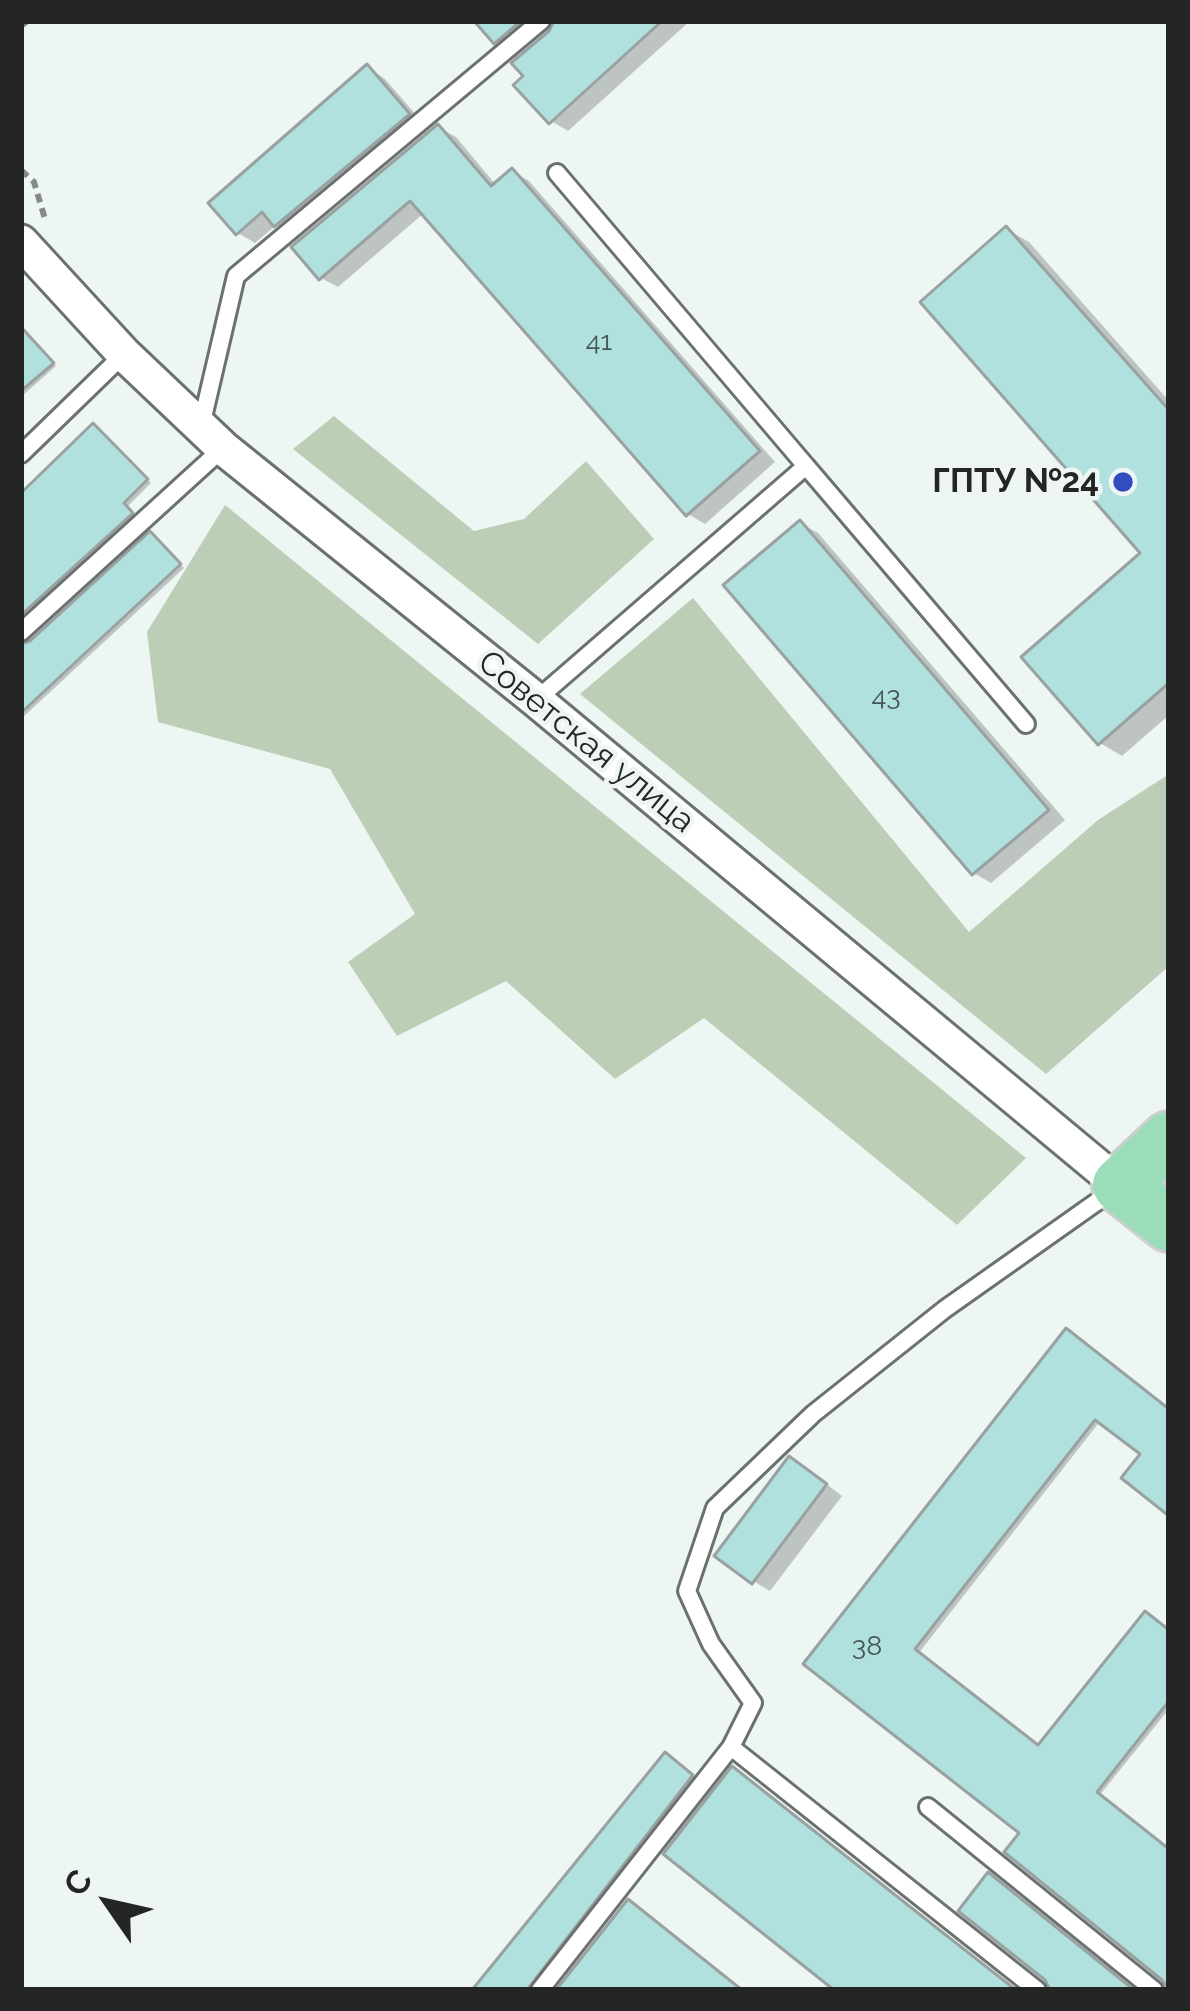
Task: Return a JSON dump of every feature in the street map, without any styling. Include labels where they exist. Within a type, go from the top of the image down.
[{"type":"main road","points":[[1120,1185],[1169,1139]]},
{"type":"main road","name":"Советская улица","points":[[1120,1185],[1169,1224]]},
{"type":"street","name":"Советская улица","points":[[21,242],[124,354],[212,438],[1120,1185]]},
{"type":"lane","points":[[21,632],[212,438],[236,276],[541,21]]},
{"type":"lane","points":[[557,173],[1026,724]]},
{"type":"lane","points":[[21,454],[124,354]]},
{"type":"lane","points":[[536,700],[806,466]]},
{"type":"lane","points":[[540,1990],[731,1747],[753,1703],[711,1644],[687,1591],[716,1508],[830,1401],[945,1310],[1120,1185]]},
{"type":"lane","points":[[731,1747],[1037,1990]]},
{"type":"lane","points":[[928,1807],[1154,1990]]},
{"type":"green space","points":[[334,416],[474,531],[524,519],[586,461],[654,539],[538,644],[293,449]]},
{"type":"green space","points":[[225,505],[1026,1158],[957,1225],[704,1018],[615,1079],[506,981],[397,1036],[348,962],[415,914],[330,769],[158,722],[147,632]]},
{"type":"green space","points":[[693,598],[969,932],[1098,820],[1169,774],[1169,966],[1046,1074],[580,694]]},
{"type":"building","points":[[474,21],[521,21],[494,44]]},
{"type":"building","points":[[554,21],[662,21],[549,124],[513,85],[523,76],[511,63],[549,31]]},
{"type":"building","points":[[367,64],[410,114],[274,227],[262,212],[236,235],[208,203]]},
{"type":"building","points":[[438,124],[491,186],[512,168],[760,451],[686,516],[410,201],[319,280],[291,247]]},
{"type":"building","name":"ГПТУ №24","points":[[1006,226],[1169,410],[1169,683],[1098,745],[1021,657],[1140,553],[920,302]]},
{"type":"building","points":[[21,327],[54,363],[21,391]]},
{"type":"building","points":[[93,423],[148,479],[124,503],[133,513],[21,615],[21,493]]},
{"type":"building","points":[[800,520],[1049,810],[972,875],[723,585]]},
{"type":"building","points":[[150,531],[181,564],[21,713],[21,644],[30,641]]},
{"type":"building","points":[[1066,1328],[1169,1409],[1169,1516],[1121,1478],[1140,1454],[1095,1420],[915,1649],[1038,1745],[1145,1611],[1169,1630],[1169,1701],[1097,1792],[1169,1849],[1169,1990],[1004,1852],[1019,1833],[803,1664]]},
{"type":"building","points":[[789,1456],[827,1484],[752,1584],[714,1556]]},
{"type":"building","points":[[665,1752],[693,1775],[527,1990],[472,1990]]},
{"type":"building","points":[[732,1766],[1016,1990],[834,1990],[663,1854]]},
{"type":"building","points":[[988,1872],[1134,1990],[1050,1990],[1045,1980],[958,1911]]},
{"type":"building","points":[[628,1899],[742,1990],[556,1990]]},
{"type":"railway","points":[[21,24],[25,21]]},
{"type":"place","name":"ГПТУ №24","points":[[1123,482]]}]
